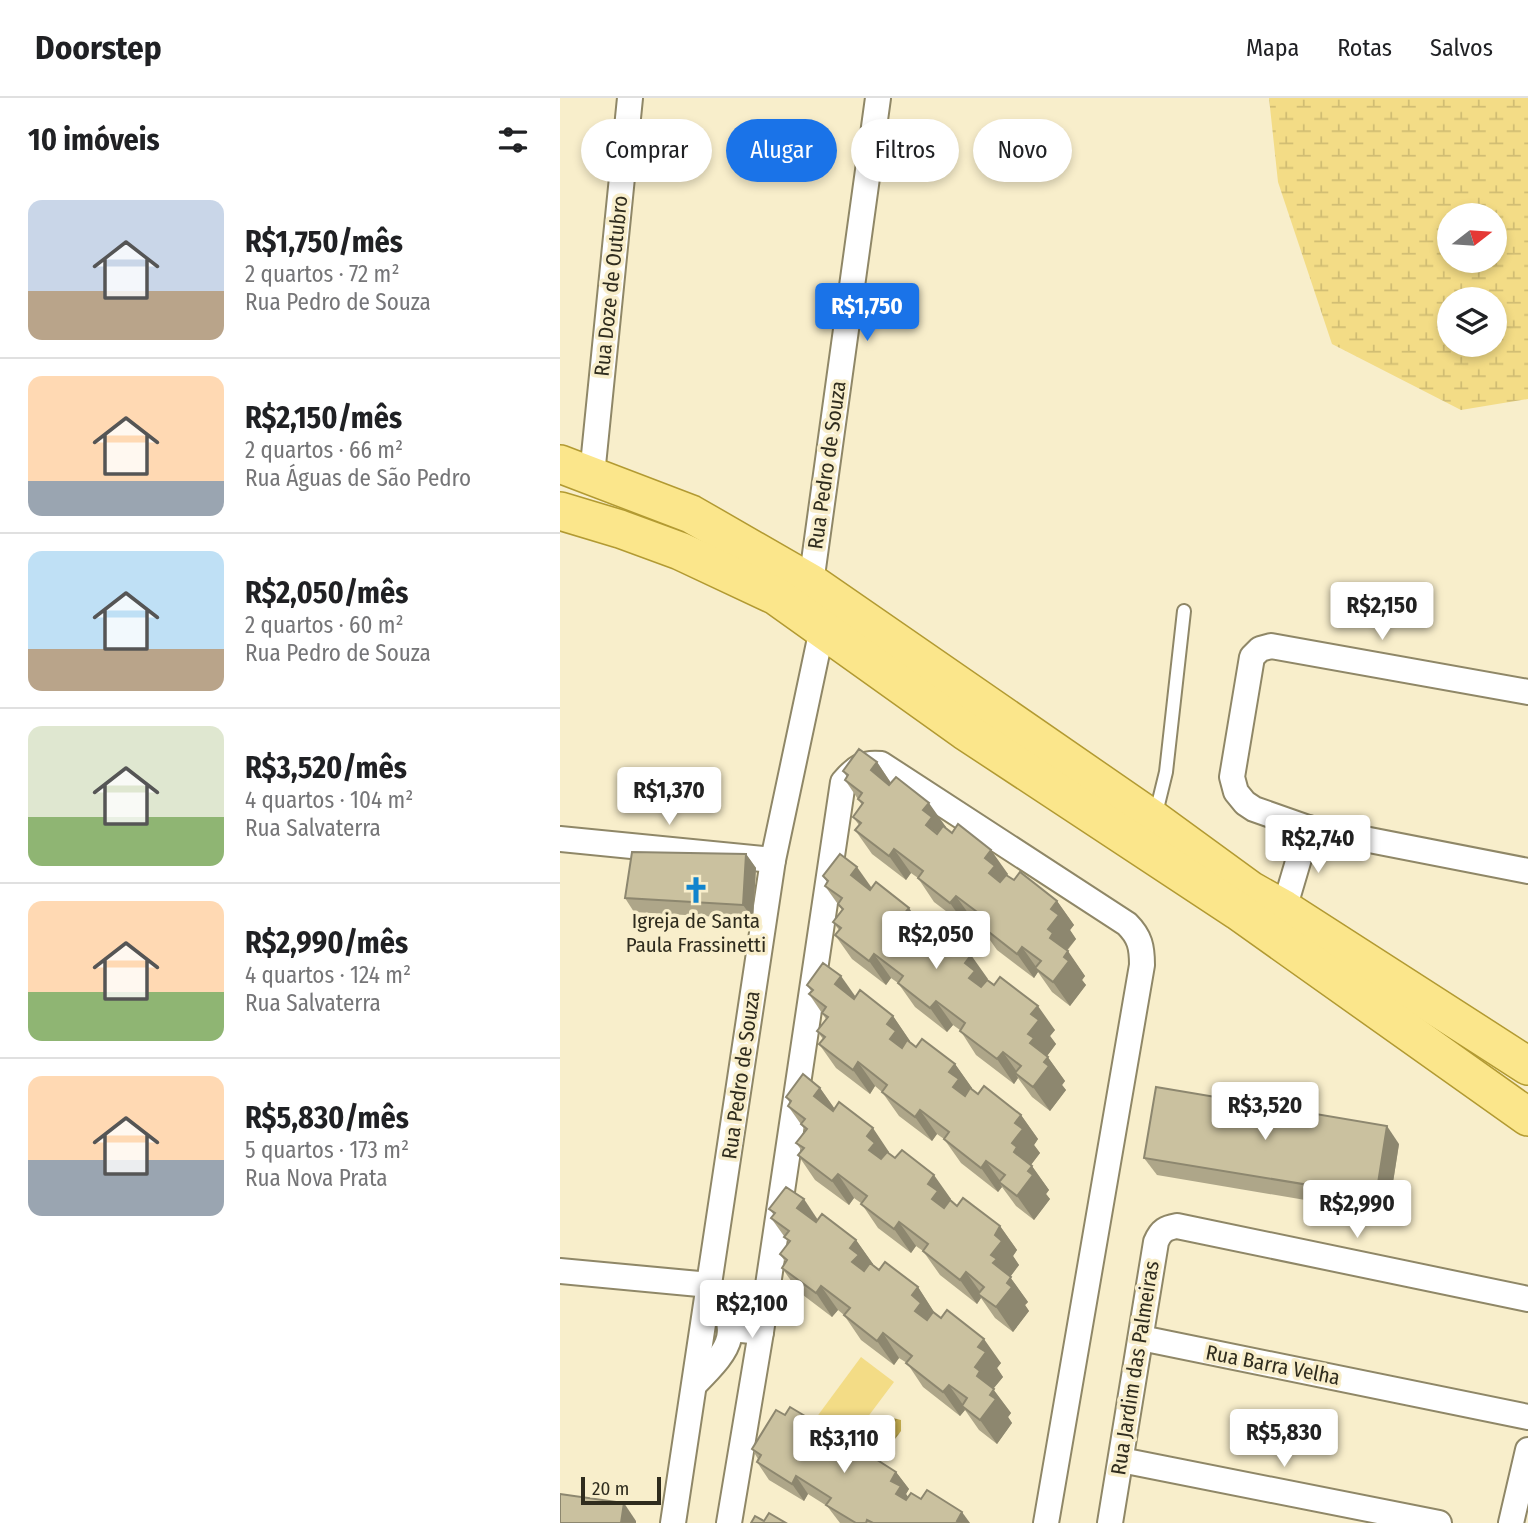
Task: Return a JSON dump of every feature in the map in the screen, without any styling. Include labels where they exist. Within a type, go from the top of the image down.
[{"type":"main road","points":[[576,469],[691,514],[811,583],[1146,832],[1238,911],[1528,1117]]},
{"type":"main road","points":[[560,511],[620,529],[729,573],[776,596],[965,732],[1284,909],[1528,1066]]},
{"type":"street","name":"Rua Doze de Outubro","points":[[576,469],[630,98]]},
{"type":"street","name":"Rua Pedro de Souza","points":[[811,583],[878,98]]},
{"type":"street","name":"Rua Pedro de Souza","points":[[673,1523],[773,860],[822,629]]},
{"type":"street","points":[[1528,692],[1271,646],[1260,649],[1252,657],[1232,777],[1236,792],[1245,803],[1254,809],[1308,828],[1528,871]]},
{"type":"street","points":[[729,1523],[761,1332],[843,782],[853,770],[867,763],[881,764],[1127,924],[1137,934],[1142,947],[1142,965],[1046,1523]]},
{"type":"street","points":[[1284,909],[1308,828]]},
{"type":"street","points":[[560,839],[773,860]]},
{"type":"street","name":"Rua Jardim das Palmeiras","points":[[1110,1523],[1156,1242],[1160,1233],[1167,1228],[1177,1226],[1528,1299]]},
{"type":"street","points":[[560,1271],[710,1284],[724,1305],[732,1329],[726,1349],[695,1384]]},
{"type":"street","points":[[732,1329],[761,1332]]},
{"type":"street","name":"Rua Barra Velha","points":[[1141,1338],[1528,1417]]},
{"type":"street","points":[[1511,1523],[1528,1450]]},
{"type":"street","points":[[1121,1460],[1439,1523]]},
{"type":"lane","points":[[1146,832],[1166,772],[1184,611]]},
{"type":"green space","points":[[1269,98],[1528,98],[1528,399],[1461,410],[1332,344],[1278,182]]},
{"type":"green space","points":[[861,1357],[894,1382],[846,1446],[813,1422]]},
{"type":"water","points":[[893,1418],[901,1420],[901,1431],[884,1454],[875,1456],[877,1434]]},
{"type":"building","points":[[859,749],[877,762],[871,770],[889,785],[896,777],[929,803],[923,810],[932,817],[926,825],[937,834],[943,826],[952,833],[958,824],[991,850],[985,858],[995,866],[989,873],[1000,882],[1006,875],[1014,880],[1020,872],[1057,901],[1051,909],[1059,915],[1048,929],[1053,933],[1050,938],[1068,951],[1064,957],[1069,961],[1053,982],[1035,968],[1041,961],[1022,947],[1017,954],[980,925],[985,918],[956,896],[950,903],[918,878],[923,871],[894,849],[889,856],[855,830],[861,823],[853,817],[863,803],[858,799],[862,793],[845,780],[848,775],[843,771]]},
{"type":"building","name":"Igreja de Santa Paula Frassinetti","points":[[632,852],[746,854],[743,905],[625,898]]},
{"type":"building","points":[[840,854],[857,867],[851,875],[870,890],[876,882],[909,908],[903,915],[912,922],[906,930],[918,939],[924,931],[932,938],[938,930],[971,955],[965,963],[975,971],[969,978],[981,987],[987,980],[994,985],[1000,977],[1038,1006],[1031,1014],[1039,1020],[1028,1034],[1034,1038],[1030,1043],[1048,1057],[1044,1062],[1049,1066],[1033,1087],[1015,1073],[1021,1066],[1003,1052],[997,1059],[960,1031],[965,1023],[936,1001],[930,1008],[898,983],[903,976],[874,954],[869,961],[835,935],[841,928],[833,922],[843,909],[838,904],[842,898],[825,886],[828,881],[823,876]]},
{"type":"building","points":[[823,963],[841,976],[835,984],[854,999],[860,990],[893,1016],[887,1024],[896,1031],[890,1039],[902,1048],[907,1040],[916,1047],[922,1039],[955,1064],[949,1072],[959,1079],[953,1087],[965,1096],[970,1088],[978,1094],[984,1086],[1021,1115],[1015,1123],[1023,1129],[1012,1143],[1017,1147],[1014,1152],[1032,1166],[1028,1171],[1033,1175],[1017,1196],[999,1182],[1005,1175],[986,1161],[981,1168],[944,1139],[949,1132],[920,1110],[915,1117],[882,1092],[887,1085],[858,1062],[853,1070],[819,1044],[825,1037],[817,1031],[828,1017],[822,1013],[826,1007],[809,994],[813,990],[807,985]]},
{"type":"building","points":[[803,1074],[820,1088],[814,1096],[833,1111],[839,1102],[873,1128],[867,1136],[875,1143],[869,1150],[881,1159],[887,1152],[895,1158],[902,1150],[934,1175],[928,1184],[938,1191],[932,1199],[944,1208],[950,1200],[957,1206],[963,1198],[1000,1226],[995,1235],[1002,1241],[991,1255],[997,1259],[993,1263],[1011,1277],[1007,1283],[1012,1287],[996,1307],[978,1294],[984,1287],[966,1272],[960,1280],[923,1251],[928,1244],[899,1222],[894,1229],[861,1204],[867,1196],[838,1174],[832,1181],[798,1155],[804,1148],[796,1143],[807,1129],[801,1124],[805,1119],[788,1106],[791,1101],[786,1097]]},
{"type":"building","points":[[1156,1087],[1387,1126],[1376,1196],[1144,1158]]},
{"type":"building","points":[[786,1187],[804,1199],[797,1208],[816,1222],[822,1214],[856,1240],[850,1248],[859,1255],[852,1262],[864,1271],[870,1263],[879,1270],[885,1262],[918,1287],[912,1295],[921,1303],[915,1311],[927,1320],[933,1312],[941,1318],[947,1310],[984,1339],[978,1347],[986,1352],[975,1367],[980,1371],[977,1376],[994,1389],[990,1395],[996,1399],[980,1420],[962,1406],[967,1398],[949,1385],[943,1392],[906,1363],[912,1356],[883,1333],[877,1341],[844,1315],[850,1308],[821,1286],[816,1293],[782,1268],[787,1260],[780,1254],[790,1241],[784,1237],[789,1231],[771,1218],[775,1213],[769,1209]]},
{"type":"building","points":[[790,1407],[825,1428],[820,1437],[832,1444],[828,1452],[839,1459],[843,1451],[855,1458],[860,1449],[896,1472],[891,1481],[901,1486],[896,1494],[906,1500],[911,1493],[921,1499],[927,1490],[962,1512],[957,1521],[961,1523],[873,1523],[867,1520],[866,1523],[856,1523],[826,1505],[831,1498],[796,1476],[792,1484],[757,1462],[761,1455],[752,1449],[776,1410],[785,1415]]},
{"type":"building","points":[[560,1494],[624,1503],[621,1523],[560,1523]]},
{"type":"building","points":[[769,1513],[786,1523],[751,1523],[755,1516],[764,1521]]},
{"type":"place","name":"Igreja de Santa Paula Frassinetti","points":[[696,890]]}]
